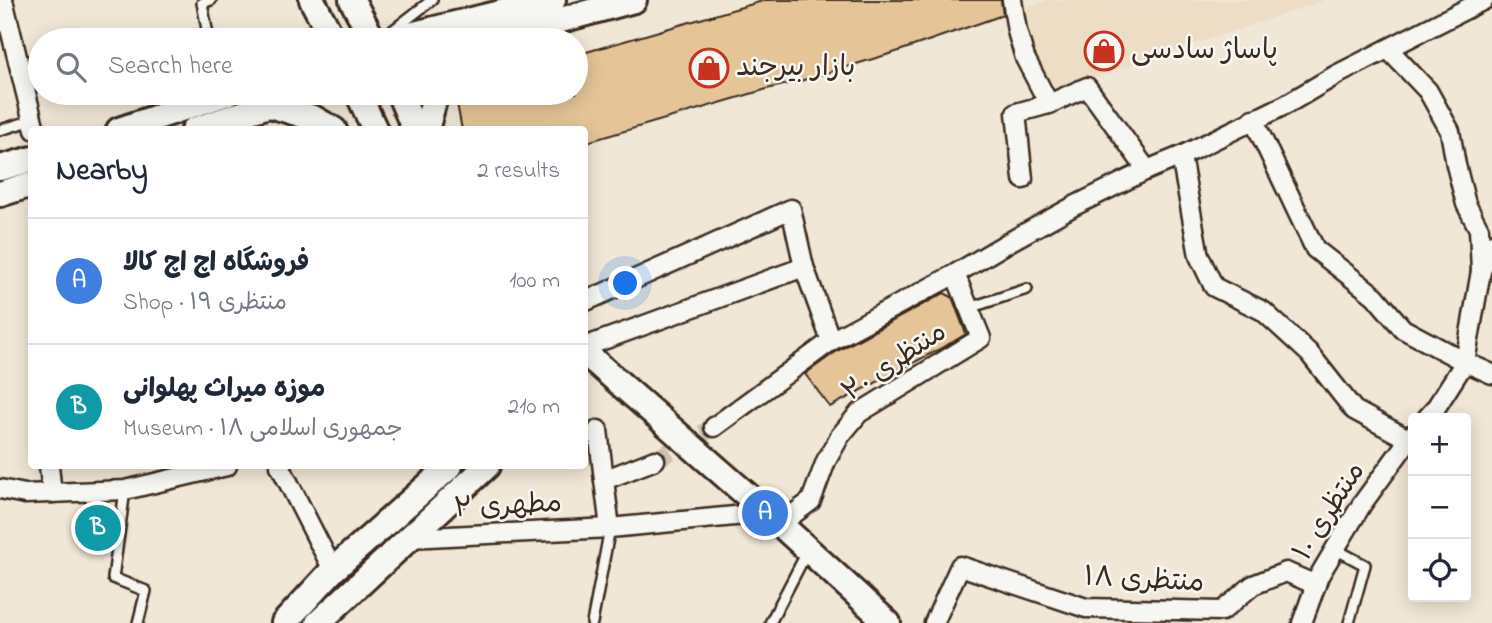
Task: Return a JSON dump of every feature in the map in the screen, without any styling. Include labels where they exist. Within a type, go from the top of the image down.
[{"type":"main road","points":[[312,0],[327,28]]},
{"type":"main road","points":[[352,0],[367,28]]},
{"type":"main road","points":[[439,28],[553,0]]},
{"type":"main road","points":[[532,28],[634,0]]},
{"type":"main road","points":[[130,126],[191,105]]},
{"type":"main road","points":[[206,126],[270,105],[313,118],[327,126]]},
{"type":"main road","points":[[364,105],[373,126]]},
{"type":"main road","points":[[404,105],[413,126]]},
{"type":"main road","points":[[427,126],[433,105]]},
{"type":"main road","points":[[0,168],[28,160]]},
{"type":"main road","points":[[0,194],[28,185]]},
{"type":"main road","points":[[588,360],[773,518],[888,623]]},
{"type":"main road","points":[[284,623],[333,570],[443,469]]},
{"type":"main road","points":[[318,623],[483,469]]},
{"type":"street","points":[[4,0],[7,40],[34,125]]},
{"type":"street","points":[[1012,0],[1017,32],[1025,58],[1049,103]]},
{"type":"street","points":[[714,427],[831,341],[1074,206],[1287,103],[1336,75],[1484,0]]},
{"type":"street","points":[[1388,49],[1428,90],[1450,131],[1466,204],[1479,229],[1481,271]]},
{"type":"street","points":[[1023,179],[1016,113],[1087,87],[1147,170]]},
{"type":"street","points":[[1254,119],[1315,249],[1375,296],[1403,329],[1492,374]]},
{"type":"street","points":[[1181,156],[1199,256],[1214,287],[1263,312],[1309,353],[1354,410],[1408,435]]},
{"type":"street","points":[[588,300],[791,209],[804,268],[831,341]]},
{"type":"street","points":[[1431,413],[1465,362],[1481,271],[1492,244]]},
{"type":"street","points":[[588,359],[804,268]]},
{"type":"street","name":"منتظری ۲۰","points":[[773,518],[811,501],[826,461],[840,436],[859,413],[981,338],[955,274]]},
{"type":"street","points":[[598,430],[610,528]]},
{"type":"street","name":"منتظری ۱۰","points":[[1302,623],[1316,585],[1335,549],[1362,504],[1408,440]]},
{"type":"street","points":[[604,480],[655,460]]},
{"type":"street","points":[[49,469],[52,493]]},
{"type":"street","points":[[0,489],[25,494],[125,490],[214,469]]},
{"type":"street","points":[[282,469],[333,570]]},
{"type":"street","name":"مطهری ۲","points":[[409,538],[773,518]]},
{"type":"street","name":"منتظری ۱۸","points":[[934,623],[960,566],[1089,616],[1222,611],[1253,585],[1286,572],[1316,585]]},
{"type":"lane","points":[[207,28],[202,3],[211,0]]},
{"type":"lane","points":[[395,28],[432,0]]},
{"type":"lane","points":[[0,130],[34,125]]},
{"type":"lane","points":[[969,308],[1027,289]]},
{"type":"lane","points":[[125,490],[113,578],[146,590],[138,623]]},
{"type":"lane","points":[[592,623],[610,528]]},
{"type":"lane","points":[[1335,549],[1366,565],[1349,623]]},
{"type":"lane","points":[[770,623],[808,550]]},
{"type":"shaded area","name":"پاساژ سادسی","points":[[1048,0],[1326,0],[1048,93],[1022,9]]},
{"type":"building","name":"بازار بیرجند","points":[[766,0],[1001,0],[1003,15],[896,52],[588,142],[588,126],[461,126],[457,105],[588,105],[588,52]]},
{"type":"building","points":[[944,293],[952,297],[966,334],[830,407],[805,374],[837,351]]},
{"type":"tunnel","points":[[655,460],[714,427]]},
{"type":"place","name":"پاساژ سادسی","points":[[1104,51]]},
{"type":"place","name":"بازار بیرجند","points":[[709,68]]},
{"type":"place","name":"فروشگاه اچ اچ کالا","points":[[765,513]]},
{"type":"place","name":"موزه میراث پهلوانی","points":[[98,528]]}]
